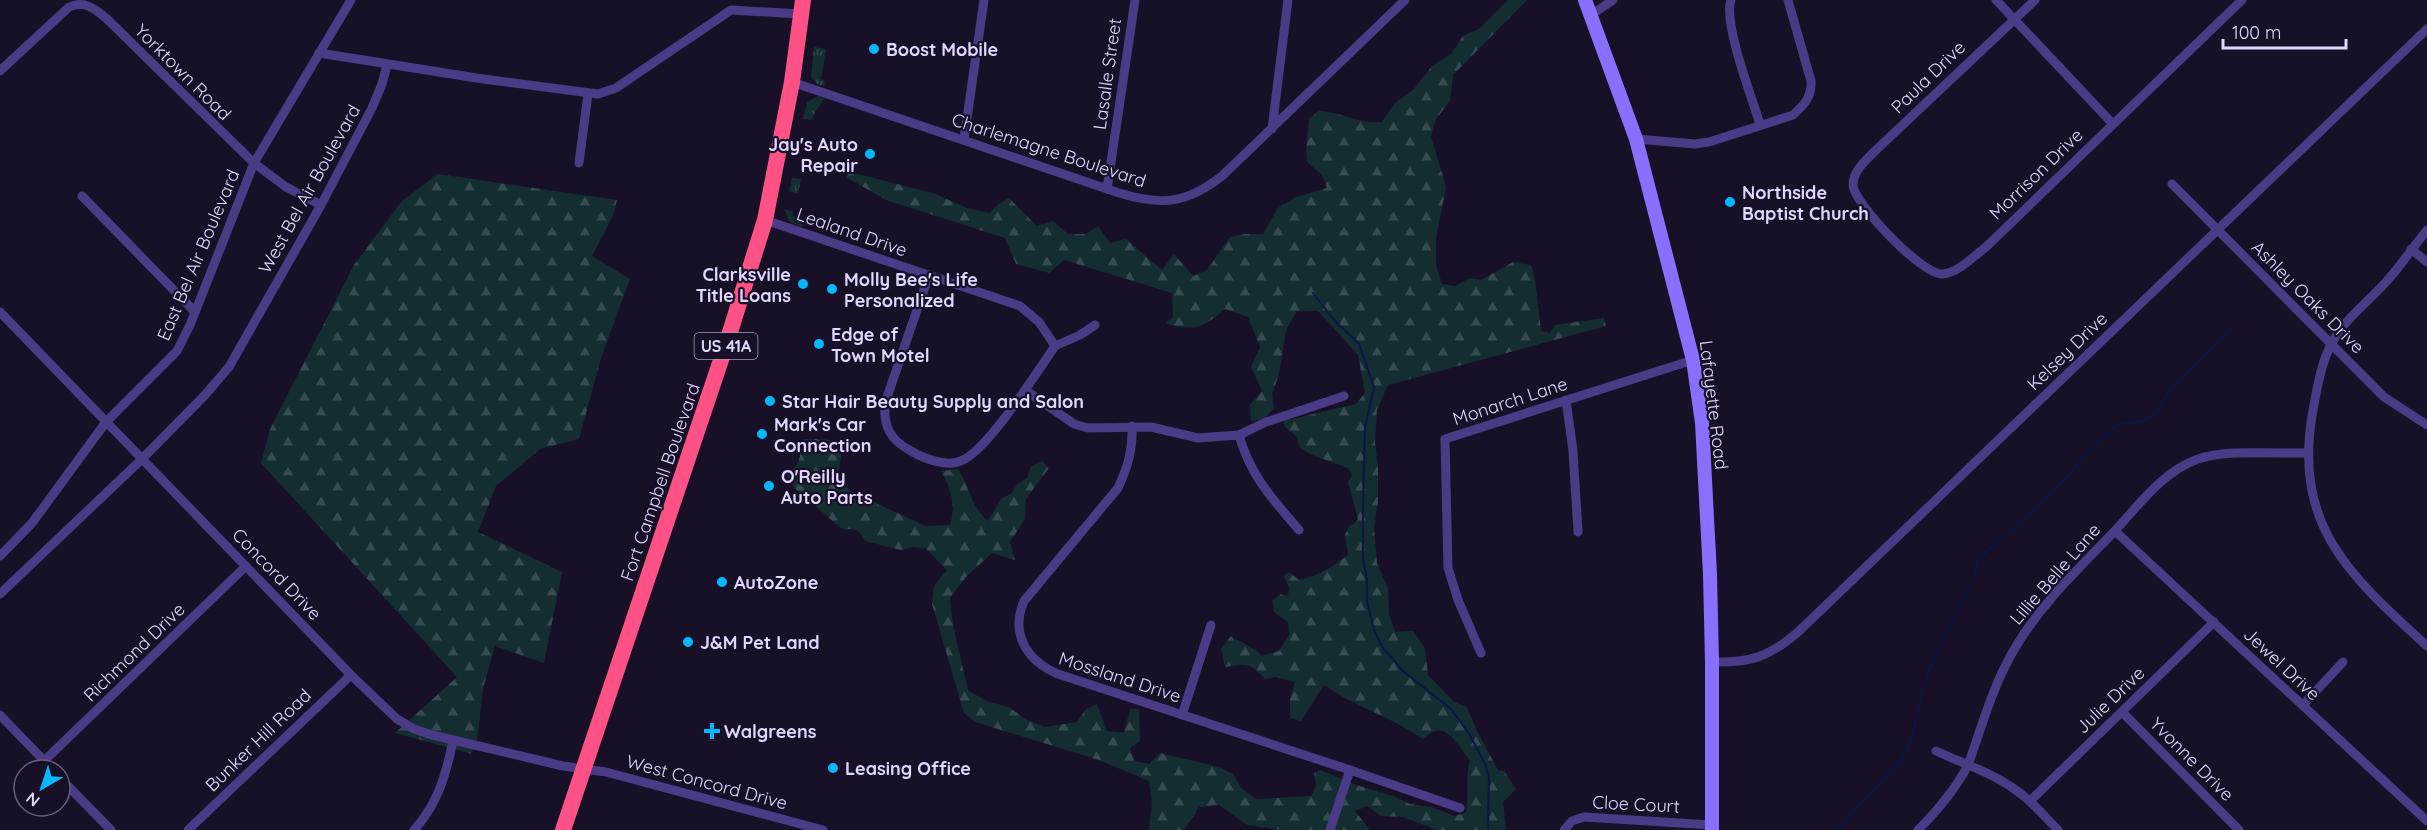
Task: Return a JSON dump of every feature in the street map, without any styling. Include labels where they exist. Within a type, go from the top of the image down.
[{"type":"highway","name":"Fort Campbell Boulevard","points":[[563,830],[726,345],[765,220],[792,82],[802,7]]},
{"type":"main road","name":"Lafayette Road","points":[[1585,0],[1636,139],[1693,360],[1702,423],[1713,662],[1712,827]]},
{"type":"street","name":"East Bel Air Boulevard","points":[[0,556],[32,523],[106,422],[177,351],[195,312],[254,163],[351,0]]},
{"type":"street","points":[[727,0],[731,10]]},
{"type":"street","points":[[964,139],[984,0]]},
{"type":"street","name":"Lasalle Street","points":[[1107,189],[1135,0]]},
{"type":"street","points":[[1271,130],[1288,0]]},
{"type":"street","name":"Charlemagne Boulevard","points":[[792,82],[1107,189],[1149,201],[1162,202],[1184,199],[1203,190],[1222,176],[1405,0]]},
{"type":"street","points":[[1591,15],[1613,0]]},
{"type":"street","points":[[1731,0],[1728,8],[1730,26],[1760,124]]},
{"type":"street","points":[[1636,139],[1695,144],[1727,137],[1760,124],[1793,115],[1803,106],[1811,94],[1808,68],[1788,0]]},
{"type":"street","points":[[1996,0],[2112,123]]},
{"type":"street","name":"Paula Drive","points":[[1853,185],[1857,171],[1875,151],[2035,0]]},
{"type":"street","name":"Morrison Drive","points":[[1853,185],[1861,204],[1916,261],[1932,272],[1942,274],[1960,267],[1986,247],[2242,0]]},
{"type":"street","name":"Yorktown Road","points":[[0,71],[69,7],[75,4],[88,5],[107,19],[254,163],[286,187],[321,205]]},
{"type":"street","points":[[319,53],[387,65],[598,94],[616,88],[723,13],[731,10],[802,7]]},
{"type":"street","name":"Kelsey Drive","points":[[1713,662],[1749,660],[1765,655],[1773,652],[1797,633],[2427,29]]},
{"type":"street","name":"West Bel Air Boulevard","points":[[0,594],[142,459],[205,395],[228,367],[321,205],[372,108],[387,65]]},
{"type":"street","points":[[579,163],[588,94]]},
{"type":"street","name":"Ashley Oaks Drive","points":[[2172,184],[2385,397],[2427,424]]},
{"type":"street","points":[[82,196],[195,312]]},
{"type":"street","name":"Lealand Drive","points":[[765,220],[1020,306],[1039,322],[1055,346]]},
{"type":"street","points":[[2427,230],[2386,282],[2338,332],[2331,345],[2318,382],[2307,453],[2318,513],[2334,548],[2361,584],[2427,646]]},
{"type":"street","points":[[2411,249],[2427,262]]},
{"type":"street","points":[[929,275],[885,403],[884,418],[893,438],[905,448],[926,458],[948,463],[962,461],[975,452],[1025,390],[1055,346],[1080,335],[1095,325]]},
{"type":"street","name":"Concord Drive","points":[[0,312],[351,675],[397,719],[414,729],[453,741],[583,769]]},
{"type":"street","name":"Monarch Lane","points":[[1481,653],[1458,600],[1448,568],[1445,439],[1693,360]]},
{"type":"street","points":[[1025,390],[1074,424],[1088,428],[1151,427],[1198,438],[1239,435],[1266,422],[1344,396]]},
{"type":"street","points":[[1566,400],[1573,451],[1578,532]]},
{"type":"street","name":"Mossland Drive","points":[[1132,426],[1133,448],[1118,488],[1024,601],[1020,611],[1021,639],[1026,651],[1045,669],[1460,808]]},
{"type":"street","points":[[1239,435],[1246,460],[1261,486],[1299,530]]},
{"type":"street","name":"Lillie Belle Lane","points":[[1918,830],[1956,789],[1968,765],[2004,669],[2018,642],[2043,608],[2156,488],[2192,461],[2211,456],[2307,453]]},
{"type":"street","name":"Jewel Drive","points":[[2115,531],[2427,821]]},
{"type":"street","name":"Richmond Drive","points":[[47,758],[246,566]]},
{"type":"street","name":"Julie Drive","points":[[2030,801],[2214,622]]},
{"type":"street","points":[[1182,715],[1211,625]]},
{"type":"street","points":[[2303,705],[2343,662]]},
{"type":"street","name":"Bunker Hill Road","points":[[188,830],[351,675]]},
{"type":"street","name":"Yvonne Drive","points":[[2122,712],[2239,830]]},
{"type":"street","points":[[0,716],[41,758]]},
{"type":"street","points":[[414,830],[437,796],[446,774],[453,741]]},
{"type":"street","points":[[1936,751],[2001,780],[2030,801],[2058,830]]},
{"type":"street","name":"West Concord Drive","points":[[583,769],[606,772],[823,830]]},
{"type":"street","points":[[1330,830],[1350,770]]},
{"type":"street","points":[[72,790],[111,830]]},
{"type":"street","name":"Cloe Court","points":[[1564,830],[1572,820],[1584,817],[1712,827]]},
{"type":"green space","points":[[1508,0],[1527,0],[1453,75],[1450,101],[1436,119],[1431,136],[1446,187],[1436,239],[1436,265],[1442,284],[1455,286],[1470,278],[1481,280],[1513,262],[1531,265],[1535,278],[1541,331],[1550,333],[1555,325],[1604,318],[1606,326],[1388,385],[1377,410],[1375,442],[1378,502],[1374,528],[1377,563],[1388,588],[1389,614],[1395,632],[1413,631],[1425,648],[1428,675],[1454,702],[1467,707],[1498,770],[1504,771],[1516,789],[1503,802],[1506,830],[1437,830],[1403,817],[1381,816],[1367,806],[1355,811],[1370,830],[1283,830],[1247,825],[1219,805],[1199,807],[1184,830],[1149,830],[1152,805],[1149,781],[1099,760],[975,722],[964,713],[932,604],[934,586],[947,570],[926,549],[913,547],[901,550],[865,541],[857,531],[842,529],[802,495],[787,476],[798,464],[804,439],[824,439],[836,442],[841,455],[838,479],[853,493],[926,526],[950,525],[953,510],[952,497],[941,471],[958,469],[974,503],[988,521],[1001,499],[1012,493],[1017,484],[1027,478],[1031,466],[1042,461],[1049,468],[1026,499],[1025,519],[1010,542],[1015,560],[992,553],[966,577],[950,598],[953,625],[968,690],[986,701],[1009,707],[1025,719],[1045,727],[1077,722],[1086,709],[1097,704],[1107,731],[1124,733],[1130,709],[1139,709],[1140,741],[1130,748],[1134,761],[1149,764],[1160,753],[1219,767],[1233,774],[1241,788],[1256,799],[1311,796],[1316,786],[1314,773],[1320,770],[1410,804],[1431,807],[1455,816],[1466,812],[1470,760],[1450,735],[1438,730],[1423,739],[1324,685],[1301,721],[1290,718],[1290,698],[1295,682],[1276,677],[1265,679],[1247,666],[1225,667],[1221,649],[1231,636],[1262,656],[1279,651],[1289,635],[1288,622],[1274,612],[1272,601],[1281,594],[1288,596],[1289,588],[1284,576],[1289,572],[1299,580],[1313,576],[1348,555],[1345,535],[1349,526],[1358,519],[1348,482],[1352,475],[1348,468],[1312,455],[1300,448],[1296,436],[1285,427],[1283,421],[1356,404],[1365,393],[1358,355],[1318,311],[1297,311],[1286,330],[1279,374],[1272,394],[1274,408],[1264,419],[1251,421],[1250,405],[1262,391],[1251,367],[1260,347],[1248,317],[1225,309],[1204,324],[1191,328],[1166,323],[1173,317],[1172,293],[1064,260],[1049,273],[1016,264],[1005,238],[886,200],[846,177],[850,172],[933,193],[967,208],[990,213],[997,205],[1009,198],[1037,226],[1053,221],[1068,234],[1086,234],[1098,226],[1110,243],[1126,239],[1162,270],[1174,254],[1193,276],[1207,270],[1230,237],[1263,234],[1278,208],[1296,197],[1327,188],[1322,175],[1307,162],[1309,119],[1319,111],[1365,121],[1382,122],[1395,103],[1413,90],[1432,66],[1451,54],[1463,36],[1480,28]]},
{"type":"green space","points":[[814,47],[826,49],[821,79],[825,82],[824,86],[817,84],[811,77]]},
{"type":"green space","points":[[818,96],[825,98],[812,120],[803,119],[807,102]]},
{"type":"green space","points":[[438,174],[617,200],[613,216],[592,256],[630,279],[601,358],[579,439],[540,449],[496,486],[478,532],[562,572],[544,663],[495,646],[483,688],[478,735],[472,754],[395,733],[457,677],[261,463],[270,429],[354,265],[402,201]]},
{"type":"green space","points":[[792,178],[801,179],[798,194],[789,191]]},
{"type":"green space","points":[[784,209],[793,211],[793,216],[801,220],[803,225],[801,227],[789,221]]},
{"type":"waterway","points":[[1313,293],[1334,320],[1359,344],[1374,387],[1365,427],[1363,505],[1363,559],[1367,580],[1367,602],[1374,630],[1382,647],[1403,671],[1451,709],[1470,735],[1489,777],[1488,830]]},
{"type":"waterway","points":[[1836,830],[1901,761],[1912,737],[1922,692],[1934,657],[1973,579],[1978,561],[2068,476],[2118,424],[2142,422],[2155,415],[2171,388],[2233,328]]},
{"type":"place","name":"Boost Mobile","points":[[874,49]]},
{"type":"place","name":"Jay's Auto Repair","points":[[870,154]]},
{"type":"place","name":"Northside Baptist Church","points":[[1730,202]]},
{"type":"place","name":"Clarksville Title Loans","points":[[803,284]]},
{"type":"place","name":"Molly Bee's Life Personalized","points":[[832,289]]},
{"type":"place","name":"Edge of Town Motel","points":[[819,344]]},
{"type":"place","name":"Star Hair Beauty Supply and Salon","points":[[770,401]]},
{"type":"place","name":"Mark's Car Connection","points":[[762,434]]},
{"type":"place","name":"O'Reilly Auto Parts","points":[[769,486]]},
{"type":"place","name":"AutoZone","points":[[722,582]]},
{"type":"place","name":"J&M Pet Land","points":[[688,642]]},
{"type":"place","name":"Walgreens","points":[[712,731]]},
{"type":"place","name":"Leasing Office","points":[[833,768]]}]
